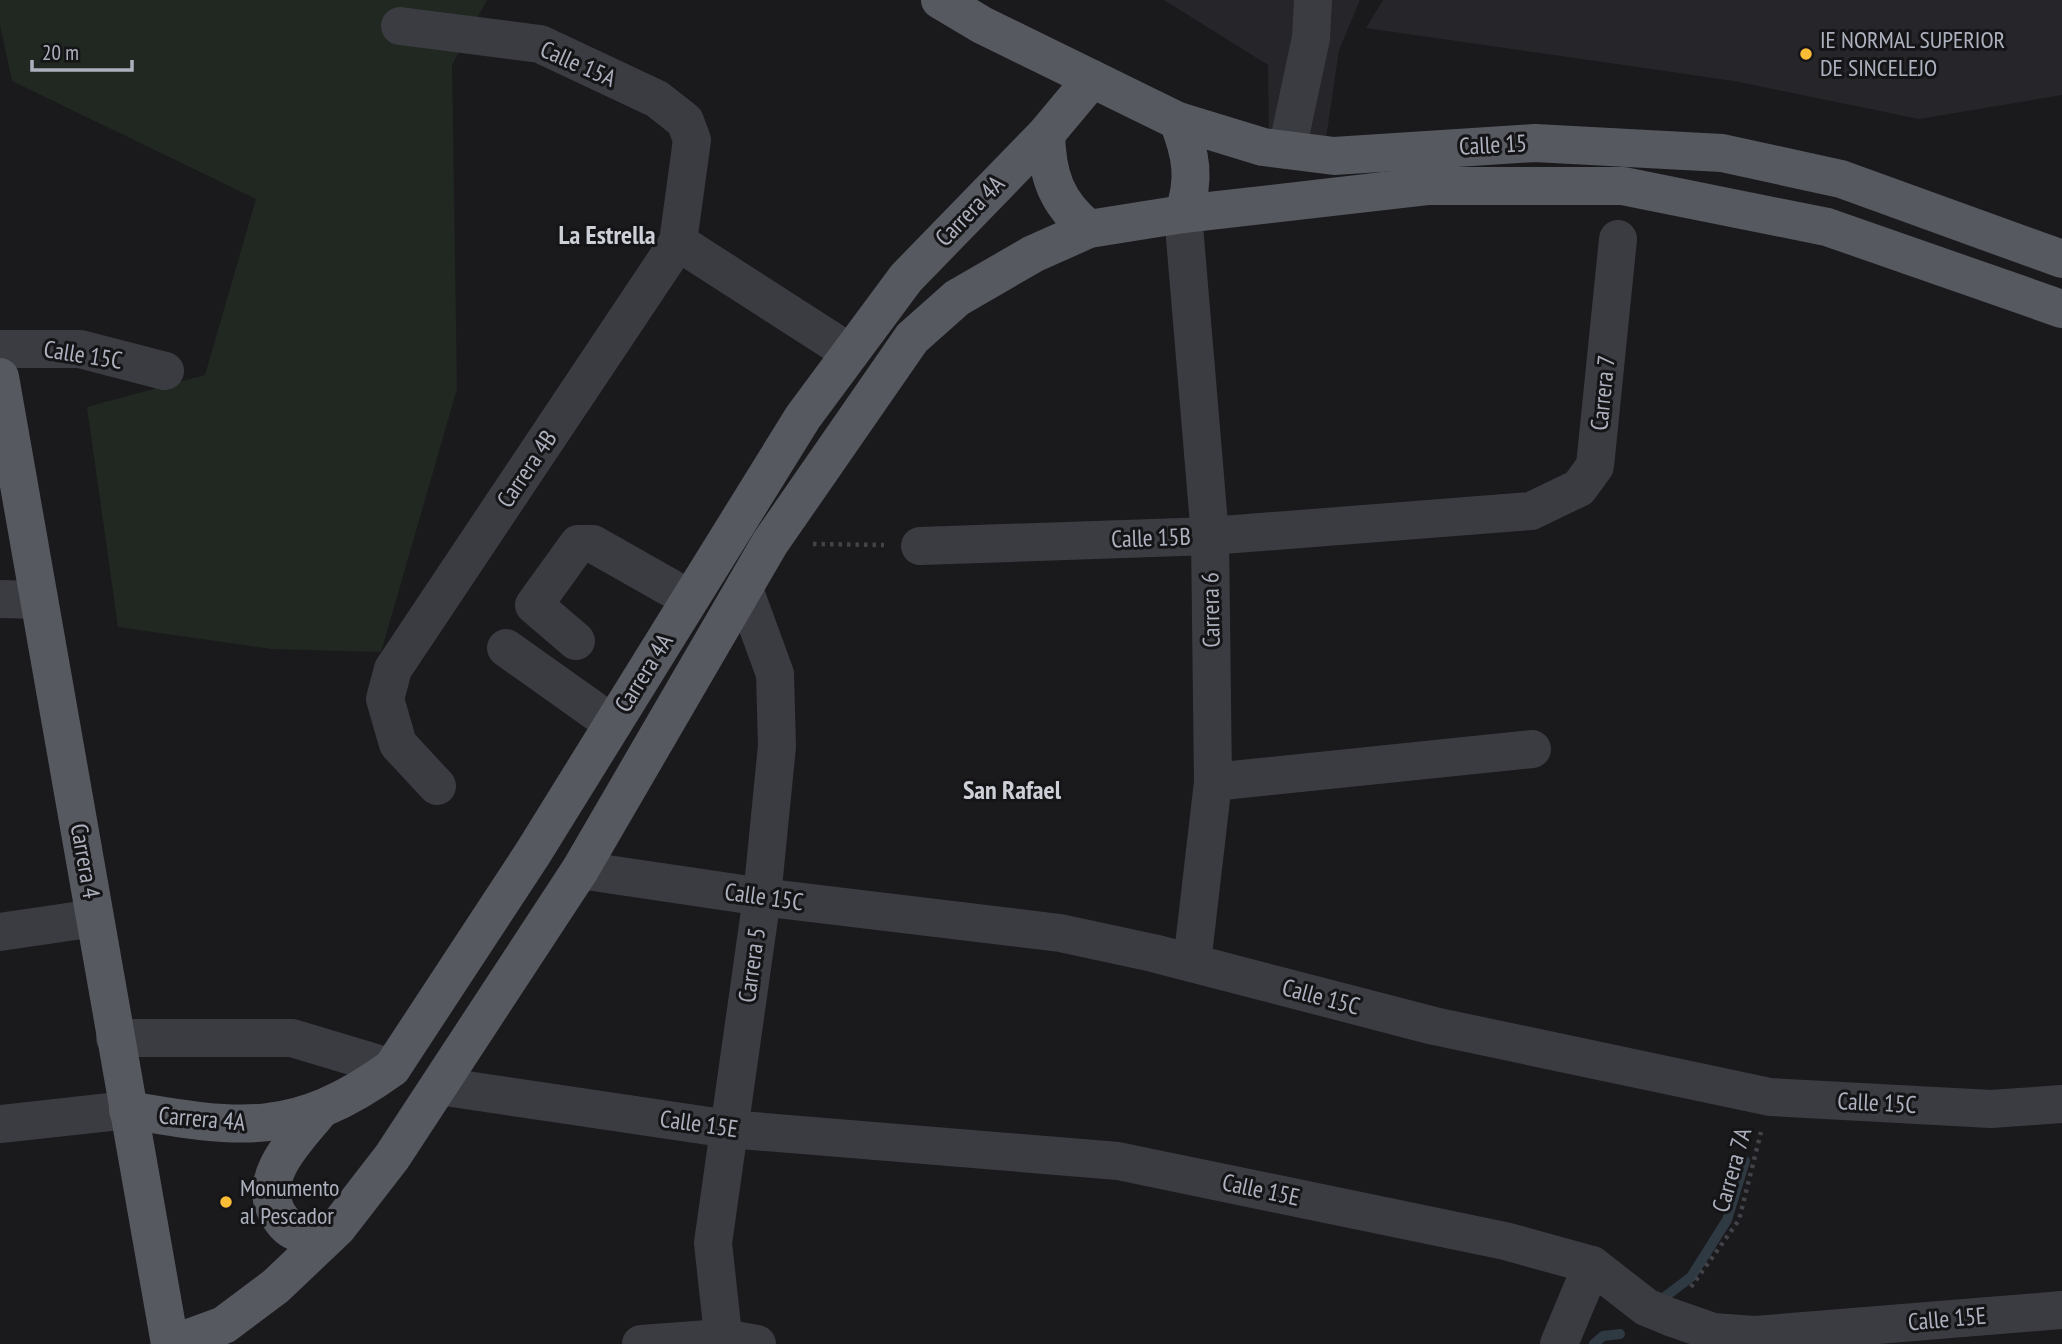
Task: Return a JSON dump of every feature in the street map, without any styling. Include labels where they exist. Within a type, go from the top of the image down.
[{"type":"main road","name":"Calle 15","points":[[940,0],[982,25],[1178,121],[1262,147],[1334,156],[1535,143],[1722,152],[1841,179],[2062,259]]},
{"type":"main road","name":"Carrera 4A","points":[[128,1110],[215,1125],[265,1124],[320,1110],[359,1092],[392,1068],[533,853],[803,417],[849,352],[906,278],[1046,134],[1092,79]]},
{"type":"main road","points":[[1178,121],[1188,148],[1192,172],[1190,195],[1183,214]]},
{"type":"main road","points":[[1046,134],[1051,181],[1072,215],[1089,229]]},
{"type":"main road","points":[[1827,227],[1841,179]]},
{"type":"main road","name":"Calle 15","points":[[1089,229],[1183,214],[1427,186],[1623,186],[1827,227],[2062,309]]},
{"type":"main road","name":"Carrera 4A","points":[[171,1344],[224,1325],[276,1286],[328,1236],[392,1157],[580,870],[770,542],[912,338],[957,298],[1033,254],[1089,229]]},
{"type":"main road","name":"Carrera 4","points":[[0,377],[7,451],[39,600],[171,1344]]},
{"type":"main road","points":[[320,1110],[281,1160],[271,1186],[272,1204],[284,1224],[297,1233],[328,1236]]},
{"type":"street","points":[[1287,150],[1311,38],[1313,0]]},
{"type":"street","name":"Calle 15A","points":[[400,26],[540,44],[657,99],[685,121],[692,140]]},
{"type":"street","name":"Carrera 4B","points":[[437,786],[398,744],[385,699],[393,669],[678,242],[692,140]]},
{"type":"street","name":"Carrera 6","points":[[1183,214],[1210,536],[1213,782],[1192,963]]},
{"type":"street","name":"Carrera 7","points":[[1531,511],[1579,488],[1595,466],[1618,239]]},
{"type":"street","points":[[678,242],[849,352]]},
{"type":"street","name":"Calle 15C","points":[[0,349],[80,349],[165,371]]},
{"type":"street","name":"Calle 15B","points":[[920,546],[1210,536],[1531,511]]},
{"type":"street","points":[[576,641],[534,605],[578,544],[593,544],[690,599]]},
{"type":"street","name":"Carrera 5","points":[[734,1342],[713,1243],[762,897],[777,746],[775,674],[744,589]]},
{"type":"street","points":[[0,599],[39,600]]},
{"type":"street","points":[[506,648],[613,724]]},
{"type":"street","points":[[1213,782],[1532,749]]},
{"type":"street","name":"Calle 15C","points":[[580,870],[762,897],[1060,933],[1192,963],[1434,1026],[1770,1097],[1991,1109],[2062,1104]]},
{"type":"street","points":[[0,932],[95,918]]},
{"type":"street","points":[[115,1038],[292,1038],[392,1068]]},
{"type":"street","name":"Calle 15E","points":[[439,1086],[729,1129],[1118,1161],[1505,1241],[1592,1265],[1646,1307],[1713,1332],[1755,1335],[2062,1310]]},
{"type":"street","points":[[0,1124],[128,1110]]},
{"type":"street","points":[[1559,1344],[1592,1265]]},
{"type":"street","points":[[641,1344],[734,1342]]},
{"type":"path","points":[[770,542],[920,546]]},
{"type":"path","name":"Carrera 7A","points":[[1670,1317],[1739,1220],[1770,1097]]},
{"type":"shaded area","points":[[0,0],[487,0],[452,65],[457,389],[381,652],[271,649],[118,627],[87,407],[205,375],[256,199],[12,81],[0,25]]},
{"type":"shaded area","points":[[1164,0],[1360,0],[1339,50],[1325,145],[1269,142],[1268,65]]},
{"type":"shaded area","name":"IE NORMAL SUPERIOR DE SINCELEJO","points":[[1383,0],[2062,0],[2062,95],[1919,119],[1734,81],[1366,28]]},
{"type":"waterway","points":[[1658,1302],[1691,1277],[1727,1220],[1745,1161]]},
{"type":"waterway","points":[[1594,1344],[1603,1336],[1620,1334]]},
{"type":"place","name":"IE NORMAL SUPERIOR DE SINCELEJO","points":[[1806,54]]},
{"type":"place","name":"Monumento al Pescador","points":[[226,1202]]},
{"type":"district","name":"La Estrella","points":[[607,235]]},
{"type":"district","name":"San Rafael","points":[[1012,790]]}]
